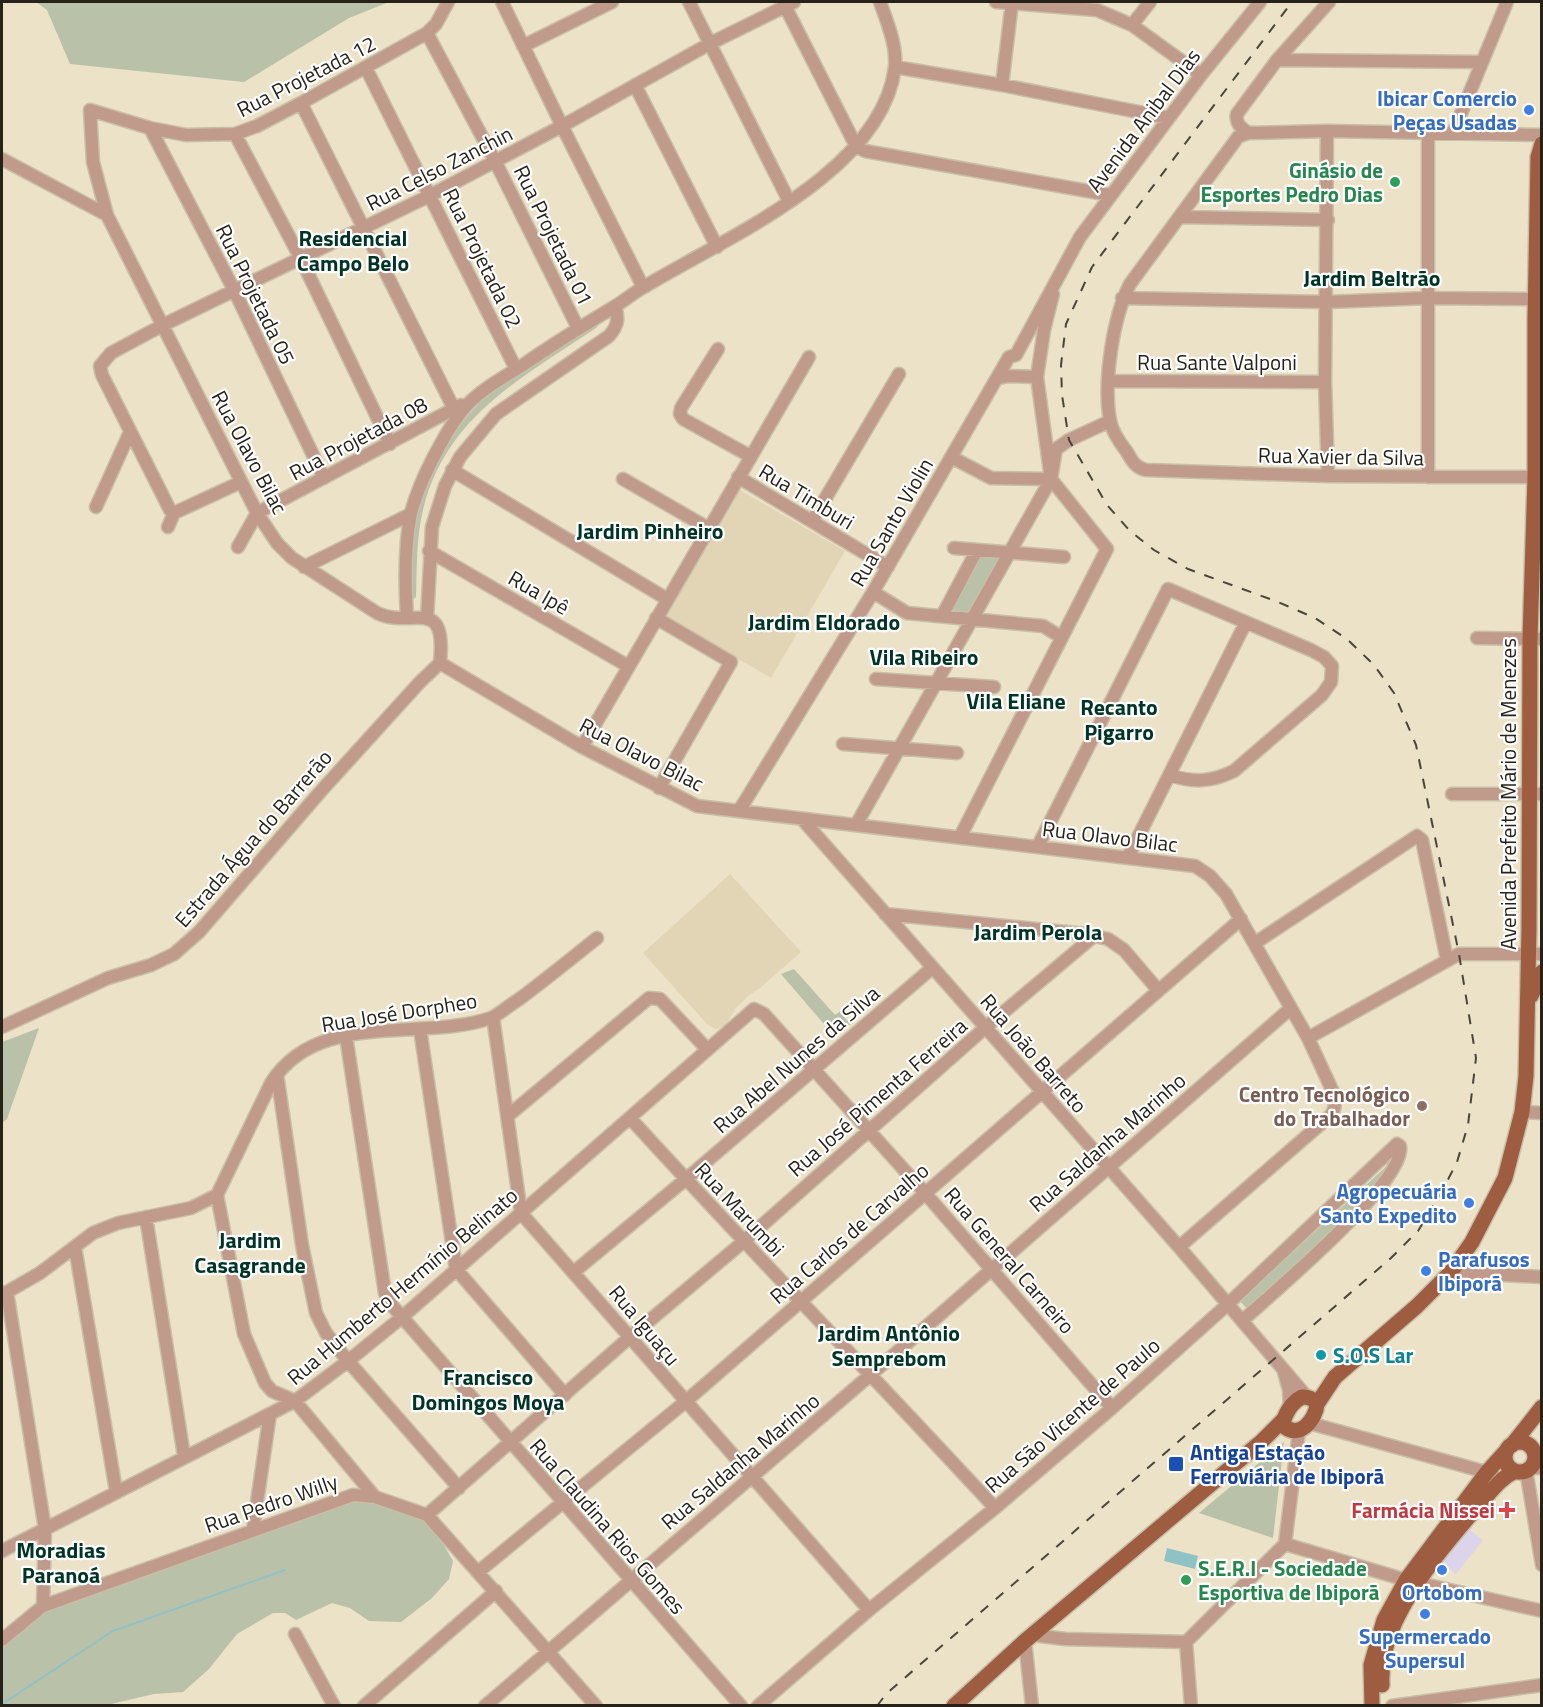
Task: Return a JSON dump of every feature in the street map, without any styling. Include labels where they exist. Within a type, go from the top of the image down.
[{"type":"main road","name":"Avenida Prefeito Mário de Menezes","points":[[954,1706],[1029,1638],[1261,1442],[1302,1414],[1335,1377],[1417,1306],[1451,1272],[1472,1242],[1505,1178],[1522,1113],[1526,1076],[1528,1005],[1535,953],[1538,319],[1535,299],[1540,158]]},
{"type":"main road","points":[[1528,1005],[1542,972]]},
{"type":"main road","points":[[1372,1706],[1371,1665],[1384,1620],[1450,1530],[1487,1472],[1542,1407]]},
{"type":"main road","points":[[1530,1446],[1542,1421]]},
{"type":"main road","points":[[1450,1530],[1523,1471],[1535,1458],[1530,1446],[1519,1442],[1509,1448],[1505,1457],[1507,1464],[1523,1471]]},
{"type":"main road","points":[[1382,1706],[1382,1668],[1387,1646],[1412,1581]]},
{"type":"street","name":"Rua Projetada 12","points":[[90,110],[150,128],[186,135],[235,134],[302,104],[427,33],[436,24],[448,2]]},
{"type":"street","points":[[502,2],[561,126],[643,287]]},
{"type":"street","points":[[523,46],[612,2]]},
{"type":"street","points":[[689,2],[789,201]]},
{"type":"street","points":[[407,617],[406,579],[411,514],[423,479],[445,436],[460,414],[477,396],[578,328],[643,287],[717,247],[789,201],[827,174],[856,146],[885,102],[895,67],[892,38],[880,2]]},
{"type":"street","points":[[996,2],[1098,6],[1131,25],[1201,75]]},
{"type":"street","points":[[1002,85],[1012,2]]},
{"type":"street","points":[[1131,25],[1150,2]]},
{"type":"street","name":"Avenida Anibal Dias","points":[[1021,346],[1062,266],[1080,237],[1168,118],[1260,2]]},
{"type":"street","points":[[1248,134],[1238,125],[1237,114],[1277,60],[1329,2]]},
{"type":"street","points":[[1453,133],[1507,2]]},
{"type":"street","points":[[790,4],[856,146],[877,154],[1110,195]]},
{"type":"street","name":"Rua Celso Zanchin","points":[[130,432],[102,375],[101,363],[111,353],[163,325],[430,195],[711,43],[790,4]]},
{"type":"street","name":"Rua Projetada 01","points":[[427,33],[495,161],[578,328]]},
{"type":"street","points":[[1277,60],[1481,62]]},
{"type":"street","points":[[895,67],[1002,85],[1168,118]]},
{"type":"street","name":"Rua Projetada 02","points":[[366,68],[516,369]]},
{"type":"street","points":[[635,86],[717,247]]},
{"type":"street","points":[[302,104],[454,409]]},
{"type":"street","name":"Rua Olavo Bilac","points":[[90,110],[93,162],[107,215],[257,513],[277,543],[304,567],[377,613],[390,618],[417,616],[427,619]]},
{"type":"street","name":"Rua Projetada 05","points":[[150,128],[234,290],[324,478]]},
{"type":"street","points":[[1327,131],[1325,382],[1328,476]]},
{"type":"street","points":[[856,825],[901,749],[971,618],[1050,479],[1056,449],[1069,440],[1110,421],[1109,362],[1122,298],[1136,274],[1236,138],[1248,134],[1327,131],[1542,135]]},
{"type":"street","points":[[235,134],[301,259],[390,444]]},
{"type":"street","points":[[1428,134],[1428,477]]},
{"type":"street","points":[[2,159],[107,215]]},
{"type":"street","points":[[1180,217],[1328,220]]},
{"type":"street","name":"Avenida Anibal Dias","points":[[1050,479],[1037,377],[1047,313],[1062,266]]},
{"type":"street","points":[[1122,298],[1327,302],[1428,297],[1535,299]]},
{"type":"street","points":[[440,663],[441,635],[436,625],[427,619],[429,551],[432,527],[452,470],[474,439],[496,414],[609,336],[617,322],[615,306]]},
{"type":"street","points":[[1021,346],[1031,345],[1040,351]]},
{"type":"street","name":"Rua Santo Violin","points":[[740,811],[888,567],[999,378],[1009,357],[1016,355],[1021,346]]},
{"type":"street","points":[[718,349],[681,408],[680,414],[683,419],[750,456]]},
{"type":"street","points":[[582,747],[809,357]]},
{"type":"street","points":[[1009,357],[1020,376]]},
{"type":"street","points":[[812,521],[899,374]]},
{"type":"street","points":[[999,378],[1037,377]]},
{"type":"street","name":"Rua Sante Valponi","points":[[1108,381],[1325,382]]},
{"type":"street","name":"Rua Projetada 08","points":[[257,513],[477,396]]},
{"type":"street","name":"Rua Xavier da Silva","points":[[1110,421],[1118,440],[1140,469],[1328,476],[1538,477]]},
{"type":"street","points":[[130,432],[170,510],[174,513]]},
{"type":"street","points":[[96,507],[130,432]]},
{"type":"street","points":[[1044,435],[1056,449]]},
{"type":"street","points":[[951,457],[991,478],[1050,479],[1107,549],[960,837]]},
{"type":"street","points":[[452,470],[667,598]]},
{"type":"street","name":"Rua Timburi","points":[[738,477],[888,567]]},
{"type":"street","points":[[622,480],[708,528]]},
{"type":"street","points":[[168,527],[174,513],[241,482]]},
{"type":"street","points":[[238,547],[257,513]]},
{"type":"street","points":[[304,567],[411,514]]},
{"type":"street","points":[[954,548],[1064,557]]},
{"type":"street","points":[[942,616],[977,550]]},
{"type":"street","name":"Rua Ipê","points":[[429,551],[628,666]]},
{"type":"street","points":[[1038,846],[1168,589],[1324,657],[1332,666],[1331,682],[1322,695],[1234,771],[1217,779],[1198,782],[1170,775]]},
{"type":"street","points":[[873,592],[907,613],[1044,626],[1061,637]]},
{"type":"street","points":[[656,618],[731,662],[659,788]]},
{"type":"street","points":[[1128,857],[1246,622]]},
{"type":"street","points":[[1477,638],[1536,639]]},
{"type":"street","name":"Rua Olavo Bilac","points":[[440,663],[582,747],[697,806],[1195,866],[1210,876],[1226,894],[1308,1038],[1334,1095],[1335,1110],[1179,1247]]},
{"type":"street","name":"Estrada Água do Barrerão","points":[[2,1027],[108,978],[151,965],[174,954],[199,932],[321,791],[440,663]]},
{"type":"street","points":[[876,679],[994,687]]},
{"type":"street","points":[[843,744],[957,753]]},
{"type":"street","points":[[1452,794],[1536,794]]},
{"type":"street","name":"Rua João Barreto","points":[[802,819],[1284,1368],[1302,1414],[1336,1430],[1487,1472]]},
{"type":"street","points":[[1255,943],[1414,837],[1419,837],[1422,840],[1447,960]]},
{"type":"street","points":[[885,915],[1108,939],[1124,950],[1158,990]]},
{"type":"street","name":"Rua Carlos de Carvalho","points":[[478,1572],[685,1402],[1240,919]]},
{"type":"street","name":"Rua José Pimenta Ferreira","points":[[427,1515],[630,1337],[743,1242],[986,1027],[1094,936]]},
{"type":"street","name":"Rua José Dorpheo","points":[[217,1195],[277,1074],[305,1049],[332,1038],[391,1029],[420,1029],[462,1024],[493,1017],[554,974],[597,938]]},
{"type":"street","points":[[1308,1038],[1459,954],[1535,953]]},
{"type":"street","name":"Rua Abel Nunes da Silva","points":[[575,1271],[932,968]]},
{"type":"street","points":[[509,1115],[649,998],[660,999],[707,1049]]},
{"type":"street","name":"Rua Saldanha Marinho","points":[[485,1706],[872,1374],[1291,1008]]},
{"type":"street","name":"Rua General Carneiro","points":[[754,1009],[764,1014],[925,1193],[1112,1408]]},
{"type":"street","name":"Rua Humberto Hermínio Belinato","points":[[2,1551],[295,1401],[401,1317],[754,1009]]},
{"type":"street","points":[[493,1017],[509,1115],[521,1213]]},
{"type":"street","points":[[420,1029],[456,1269],[565,1395]]},
{"type":"street","name":"Rua Claudina Rios Gomes","points":[[346,1036],[388,1302],[741,1706]]},
{"type":"street","points":[[277,1074],[302,1245],[316,1313],[326,1333],[348,1361],[459,1488]]},
{"type":"street","points":[[1522,1113],[1542,1113]]},
{"type":"street","name":"Rua Marumbi","points":[[630,1118],[743,1242],[872,1374],[995,1508]]},
{"type":"street","name":"Rua São Vicente de Paulo","points":[[758,1706],[869,1610],[995,1508],[1112,1408],[1228,1304],[1396,1144],[1401,1147],[1400,1154],[1387,1178],[1363,1209],[1242,1321]]},
{"type":"street","points":[[43,1606],[45,1529],[4,1292],[40,1273],[93,1233],[118,1222],[192,1208],[217,1195],[235,1295],[247,1344],[265,1383],[269,1388],[295,1401],[375,1497]]},
{"type":"street","name":"Rua Iguaçu","points":[[521,1213],[575,1271],[685,1402],[869,1610]]},
{"type":"street","points":[[146,1217],[184,1456]]},
{"type":"street","points":[[75,1247],[116,1491]]},
{"type":"street","points":[[1451,1272],[1542,1277]]},
{"type":"street","points":[[1032,1706],[1029,1638],[1186,1642],[1285,1544],[1302,1414],[1289,1390],[1284,1368]]},
{"type":"street","points":[[253,1529],[270,1414]]},
{"type":"street","points":[[1487,1472],[1523,1471],[1542,1565]]},
{"type":"street","name":"Rua Pedro Willy","points":[[2,1640],[43,1606],[353,1495],[375,1497],[427,1515],[596,1706]]},
{"type":"street","points":[[1285,1544],[1412,1581],[1542,1611]]},
{"type":"street","points":[[364,1706],[496,1591]]},
{"type":"street","points":[[295,1634],[334,1706]]},
{"type":"street","points":[[1186,1642],[1191,1706]]},
{"type":"street","points":[[1392,1706],[1542,1685]]},
{"type":"shaded area","points":[[740,490],[845,551],[771,678],[665,616]]},
{"type":"shaded area","points":[[730,874],[801,952],[748,996],[735,1009],[725,1026],[716,1029],[708,1025],[643,953]]},
{"type":"shaded area","points":[[1466,1527],[1483,1540],[1456,1574],[1439,1561]]},
{"type":"green space","points":[[36,2],[389,2],[349,18],[244,82],[70,64],[47,10]]},
{"type":"green space","points":[[602,321],[596,328],[541,364],[490,402],[468,424],[449,449],[434,477],[423,510],[418,543],[416,597],[412,600],[410,555],[415,518],[429,476],[451,438],[479,403],[496,388]]},
{"type":"green space","points":[[978,554],[1003,555],[972,613],[948,610]]},
{"type":"green space","points":[[794,969],[835,1015],[842,1010],[844,1017],[851,1024],[844,1028],[823,1023],[781,974]]},
{"type":"green space","points":[[39,1028],[7,1119],[2,1123],[2,1042]]},
{"type":"green space","points":[[1390,1163],[1373,1193],[1249,1311],[1240,1301]]},
{"type":"green space","points":[[1284,1442],[1273,1538],[1199,1513]]},
{"type":"green space","points":[[353,1496],[427,1516],[453,1561],[449,1579],[432,1598],[401,1622],[369,1621],[350,1608],[332,1603],[296,1620],[285,1613],[273,1613],[237,1634],[209,1669],[183,1692],[154,1694],[107,1705],[2,1705],[2,1647],[45,1610]]},
{"type":"water","points":[[1167,1548],[1198,1556],[1195,1569],[1164,1561]]},
{"type":"waterway","points":[[2,1704],[113,1631],[285,1570]]},
{"type":"railway","points":[[877,1706],[886,1694],[1391,1258],[1418,1231],[1440,1195],[1457,1162],[1468,1125],[1476,1058],[1459,954],[1416,745],[1394,693],[1374,665],[1347,639],[1315,618],[1188,569],[1154,550],[1129,530],[1107,505],[1069,440],[1062,395],[1061,365],[1066,324],[1092,267],[1292,2]]},
{"type":"place","name":"Ibicar Comercio Peças Usadas","points":[[1529,110]]},
{"type":"place","name":"Ginásio de Esportes Pedro Dias","points":[[1395,182]]},
{"type":"place","name":"Centro Tecnológico do Trabalhador","points":[[1422,1106]]},
{"type":"place","name":"Agropecuária Santo Expedito","points":[[1469,1203]]},
{"type":"place","name":"Parafusos Ibiporã","points":[[1426,1271]]},
{"type":"place","name":"S.O.S Lar","points":[[1321,1355]]},
{"type":"place","name":"Antiga Estação Ferroviária de Ibiporã","points":[[1176,1464]]},
{"type":"place","name":"Farmácia Nissei","points":[[1507,1510]]},
{"type":"place","name":"Ortobom","points":[[1442,1570]]},
{"type":"place","name":"S.E.R.I - Sociedade Esportiva de Ibiporã","points":[[1186,1580]]},
{"type":"place","name":"Supermercado Supersul","points":[[1425,1614]]},
{"type":"district","name":"Residencial Campo Belo","points":[[353,250]]},
{"type":"district","name":"Jardim Beltrão","points":[[1372,278]]},
{"type":"district","name":"Jardim Pinheiro","points":[[650,531]]},
{"type":"district","name":"Jardim Eldorado","points":[[824,622]]},
{"type":"district","name":"Vila Ribeiro","points":[[924,657]]},
{"type":"district","name":"Vila Eliane","points":[[1016,701]]},
{"type":"district","name":"Recanto Pigarro","points":[[1119,720]]},
{"type":"district","name":"Jardim Perola","points":[[1038,932]]},
{"type":"district","name":"Jardim Casagrande","points":[[250,1252]]},
{"type":"district","name":"Jardim Antônio Semprebom","points":[[889,1346]]},
{"type":"district","name":"Francisco Domingos Moya","points":[[488,1390]]},
{"type":"district","name":"Moradias Paranoá","points":[[61,1562]]}]
